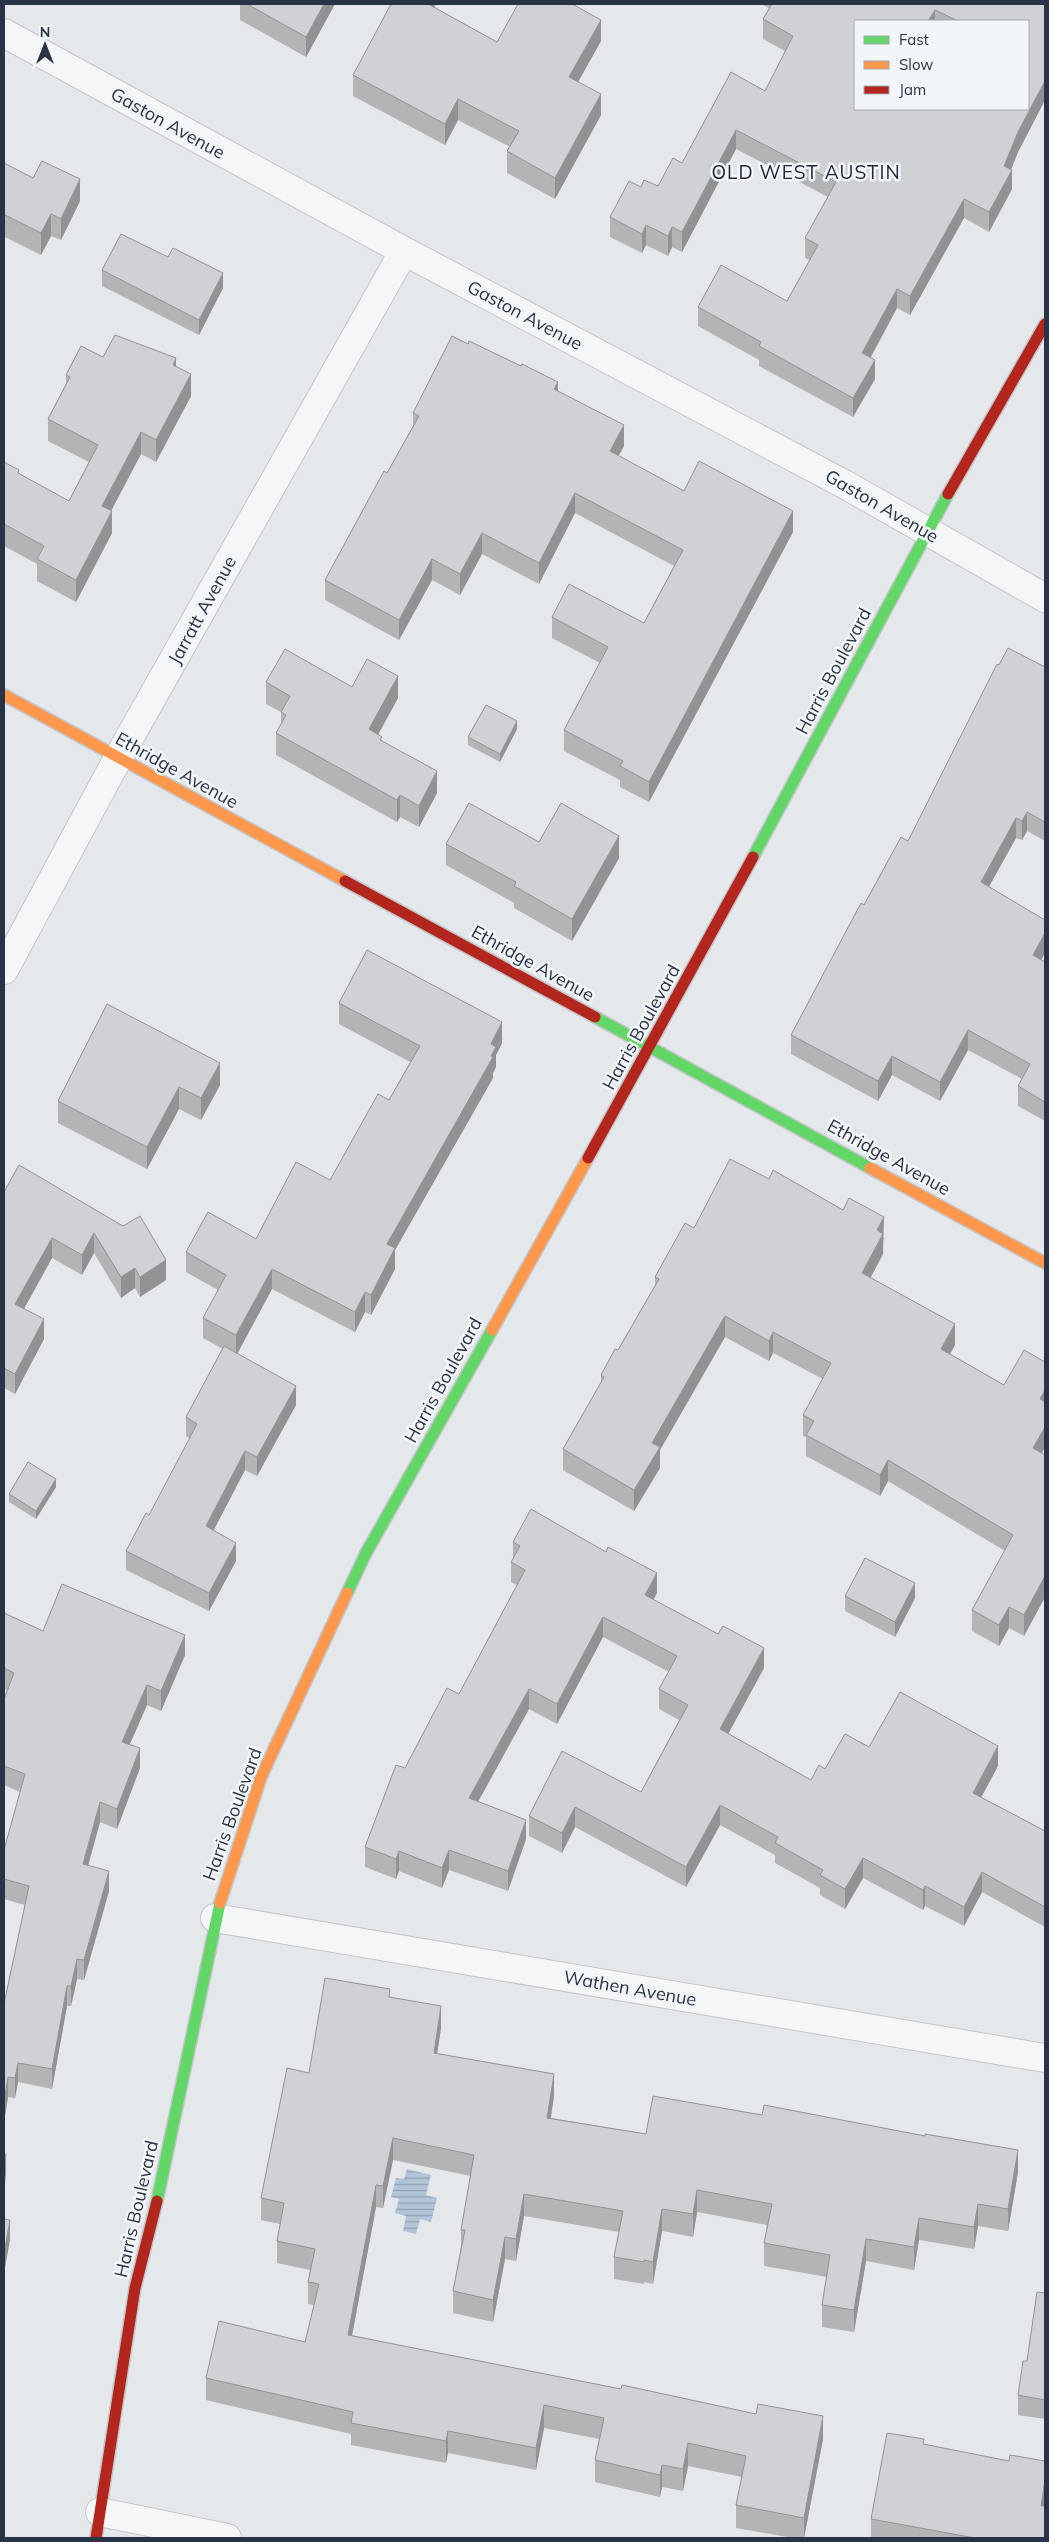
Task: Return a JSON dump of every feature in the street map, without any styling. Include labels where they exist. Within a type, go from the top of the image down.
[{"type":"street","name":"Gaston Avenue","points":[[4,33],[404,251],[844,484],[1045,598]]},
{"type":"street","name":"Jarratt Avenue","points":[[4,970],[118,758],[404,251]]},
{"type":"street","name":"Harris Boulevard","points":[[98,2525],[135,2288],[156,2204],[215,1918],[260,1777],[366,1553],[651,1047],[927,532],[1045,324]]},
{"type":"street","name":"Ethridge Avenue","points":[[4,696],[1045,1263]]},
{"type":"street","name":"Wathen Avenue","points":[[215,1918],[1045,2058]]},
{"type":"street","points":[[98,2525],[228,2538]]},
{"type":"water","points":[[407,2169],[431,2175],[426,2195],[437,2198],[431,2222],[420,2219],[416,2234],[403,2231],[406,2216],[395,2213],[399,2199],[391,2197],[396,2178],[404,2179]]},
{"type":"building","points":[[247,4],[324,4],[306,37]]},
{"type":"building","points":[[391,4],[428,4],[497,42],[518,4],[572,4],[601,20],[569,77],[601,94],[555,178],[507,151],[519,131],[458,99],[445,124],[353,75]]},
{"type":"building","points":[[772,4],[1045,4],[1045,81],[1018,132],[1004,166],[1012,170],[989,212],[964,199],[910,296],[897,289],[862,353],[875,360],[853,398],[759,346],[761,342],[698,307],[721,265],[787,301],[818,245],[805,238],[836,182],[736,130],[682,232],[672,227],[668,236],[646,225],[642,234],[610,217],[629,181],[641,187],[644,180],[658,186],[673,158],[682,163],[731,72],[765,91],[793,36],[763,19]]},
{"type":"building","points":[[42,161],[80,179],[61,219],[51,214],[41,233],[5,215],[4,218],[4,163],[33,178]]},
{"type":"building","points":[[121,234],[168,257],[173,248],[223,273],[199,320],[102,270]]},
{"type":"building","points":[[115,335],[176,358],[173,365],[191,374],[156,440],[141,432],[102,506],[112,511],[76,580],[37,559],[44,546],[4,524],[4,462],[19,470],[18,473],[69,501],[98,445],[48,419],[70,377],[66,375],[81,346],[103,357]]},
{"type":"building","points":[[452,336],[468,344],[469,341],[521,366],[522,364],[558,382],[554,389],[624,425],[610,451],[684,491],[699,461],[793,511],[649,782],[620,766],[623,761],[564,730],[608,647],[552,617],[569,584],[644,623],[683,550],[575,493],[539,563],[482,533],[460,574],[432,559],[399,620],[325,580],[384,471],[387,473],[419,416],[413,413]]},
{"type":"building","points":[[1008,648],[1045,667],[1045,822],[1027,812],[1022,821],[1016,818],[981,882],[1045,920],[1045,933],[1033,955],[1045,962],[1045,1102],[1018,1086],[1030,1064],[968,1030],[940,1082],[892,1056],[878,1081],[791,1035],[861,903],[864,905],[901,837],[908,841],[997,664],[999,665]]},
{"type":"building","points":[[285,649],[352,687],[367,659],[398,676],[369,729],[382,737],[380,740],[437,771],[419,806],[400,795],[397,800],[276,733],[286,715],[281,712],[290,696],[266,682]]},
{"type":"building","points":[[486,705],[517,721],[500,754],[468,737]]},
{"type":"building","points":[[469,803],[539,842],[561,803],[619,836],[572,919],[514,886],[516,882],[446,844]]},
{"type":"building","points":[[367,950],[502,1022],[491,1044],[496,1047],[491,1056],[493,1057],[387,1244],[395,1248],[371,1295],[365,1292],[355,1312],[272,1269],[236,1335],[203,1318],[226,1275],[186,1252],[208,1212],[256,1239],[296,1162],[330,1180],[378,1094],[389,1100],[420,1046],[339,1003]]},
{"type":"building","points":[[107,1004],[220,1063],[201,1098],[179,1087],[147,1147],[58,1101]]},
{"type":"building","points":[[730,1159],[769,1179],[773,1170],[843,1210],[849,1198],[884,1217],[877,1230],[883,1234],[862,1273],[955,1324],[941,1349],[1004,1385],[1024,1350],[1045,1362],[1045,1390],[1040,1399],[1045,1402],[1045,1427],[1033,1448],[1045,1455],[1045,1576],[1024,1615],[1009,1607],[999,1625],[972,1610],[1013,1535],[888,1460],[880,1475],[806,1435],[814,1421],[803,1415],[831,1363],[773,1332],[769,1341],[725,1316],[652,1443],[660,1447],[634,1490],[563,1449],[604,1377],[601,1375],[615,1349],[618,1350],[659,1279],[655,1277],[685,1223],[694,1228]]},
{"type":"building","points":[[19,1165],[123,1226],[140,1216],[166,1260],[140,1277],[135,1268],[121,1277],[94,1233],[82,1255],[52,1238],[15,1304],[44,1319],[15,1374],[4,1368],[4,1192]]},
{"type":"building","points":[[224,1346],[296,1386],[257,1457],[245,1451],[206,1526],[236,1543],[209,1593],[126,1551],[146,1513],[149,1515],[197,1424],[186,1417]]},
{"type":"building","points":[[28,1462],[56,1479],[36,1511],[9,1494]]},
{"type":"building","points":[[531,1509],[606,1552],[608,1547],[657,1573],[645,1595],[718,1634],[723,1626],[764,1648],[720,1729],[811,1780],[819,1765],[825,1769],[845,1734],[869,1747],[900,1692],[998,1746],[973,1793],[1045,1831],[1045,1907],[982,1872],[964,1907],[925,1886],[923,1890],[863,1858],[845,1889],[820,1875],[823,1870],[775,1843],[778,1837],[720,1805],[686,1867],[575,1807],[562,1833],[529,1816],[562,1751],[641,1792],[688,1705],[659,1689],[677,1656],[603,1617],[557,1704],[529,1689],[469,1798],[526,1820],[508,1871],[449,1850],[442,1868],[399,1851],[396,1859],[365,1847],[396,1765],[405,1768],[447,1688],[459,1694],[525,1570],[511,1562],[520,1546],[513,1542]]},
{"type":"building","points":[[865,1558],[915,1583],[895,1622],[845,1596]]},
{"type":"building","points":[[62,1584],[185,1635],[161,1691],[147,1685],[122,1742],[140,1748],[117,1809],[100,1802],[83,1864],[109,1871],[84,1960],[77,1959],[71,1986],[67,1986],[52,2069],[18,2063],[15,2078],[8,2077],[4,2102],[4,2004],[29,1886],[4,1879],[4,1850],[25,1774],[4,1766],[4,1699],[14,1673],[4,1668],[4,1613],[43,1631]]},
{"type":"building","points":[[325,1978],[390,1989],[389,1997],[441,2006],[434,2053],[554,2074],[547,2118],[646,2134],[653,2096],[762,2115],[764,2105],[925,2136],[925,2134],[1018,2150],[1008,2209],[978,2204],[974,2227],[919,2218],[914,2247],[866,2239],[854,2310],[822,2305],[830,2255],[764,2243],[772,2204],[697,2190],[693,2214],[662,2209],[653,2262],[614,2257],[623,2211],[524,2194],[516,2239],[505,2237],[493,2300],[453,2291],[465,2230],[461,2230],[474,2155],[393,2138],[383,2186],[376,2185],[348,2335],[621,2389],[622,2385],[756,2414],[758,2404],[823,2416],[804,2518],[736,2505],[746,2456],[688,2443],[683,2469],[662,2465],[660,2475],[595,2460],[604,2418],[544,2405],[536,2448],[448,2431],[446,2441],[351,2423],[353,2412],[206,2378],[219,2321],[305,2342],[319,2284],[308,2282],[315,2249],[277,2241],[284,2203],[261,2198],[287,2068],[309,2073]]},
{"type":"building","points":[[4,2154],[6,2154],[4,2170]]},
{"type":"building","points":[[4,2219],[10,2220],[4,2254]]},
{"type":"building","points":[[1037,2292],[1045,2293],[1045,2400],[1018,2395],[1023,2361],[1027,2361]]},
{"type":"building","points":[[887,2433],[924,2439],[923,2444],[1009,2461],[1010,2455],[1045,2461],[1045,2480],[1041,2506],[1045,2506],[1045,2538],[975,2538],[871,2519]]},
{"type":"traffic: fast","points":[[753,857],[948,494]]},
{"type":"traffic: fast","points":[[595,1017],[870,1168]]},
{"type":"traffic: fast","points":[[347,1593],[366,1553],[492,1330]]},
{"type":"traffic: fast","points":[[157,2201],[220,1903]]},
{"type":"traffic: slow","points":[[4,695],[345,881]]},
{"type":"traffic: slow","points":[[492,1330],[588,1158]]},
{"type":"traffic: slow","points":[[870,1168],[1045,1263]]},
{"type":"traffic: slow","points":[[220,1903],[261,1777],[347,1593]]},
{"type":"traffic: jam","points":[[948,494],[1045,324]]},
{"type":"traffic: jam","points":[[588,1158],[753,857]]},
{"type":"traffic: jam","points":[[345,881],[595,1017]]},
{"type":"traffic: jam","points":[[96,2538],[135,2288],[157,2201]]},
{"type":"district","name":"OLD WEST AUSTIN","points":[[806,172]]}]
